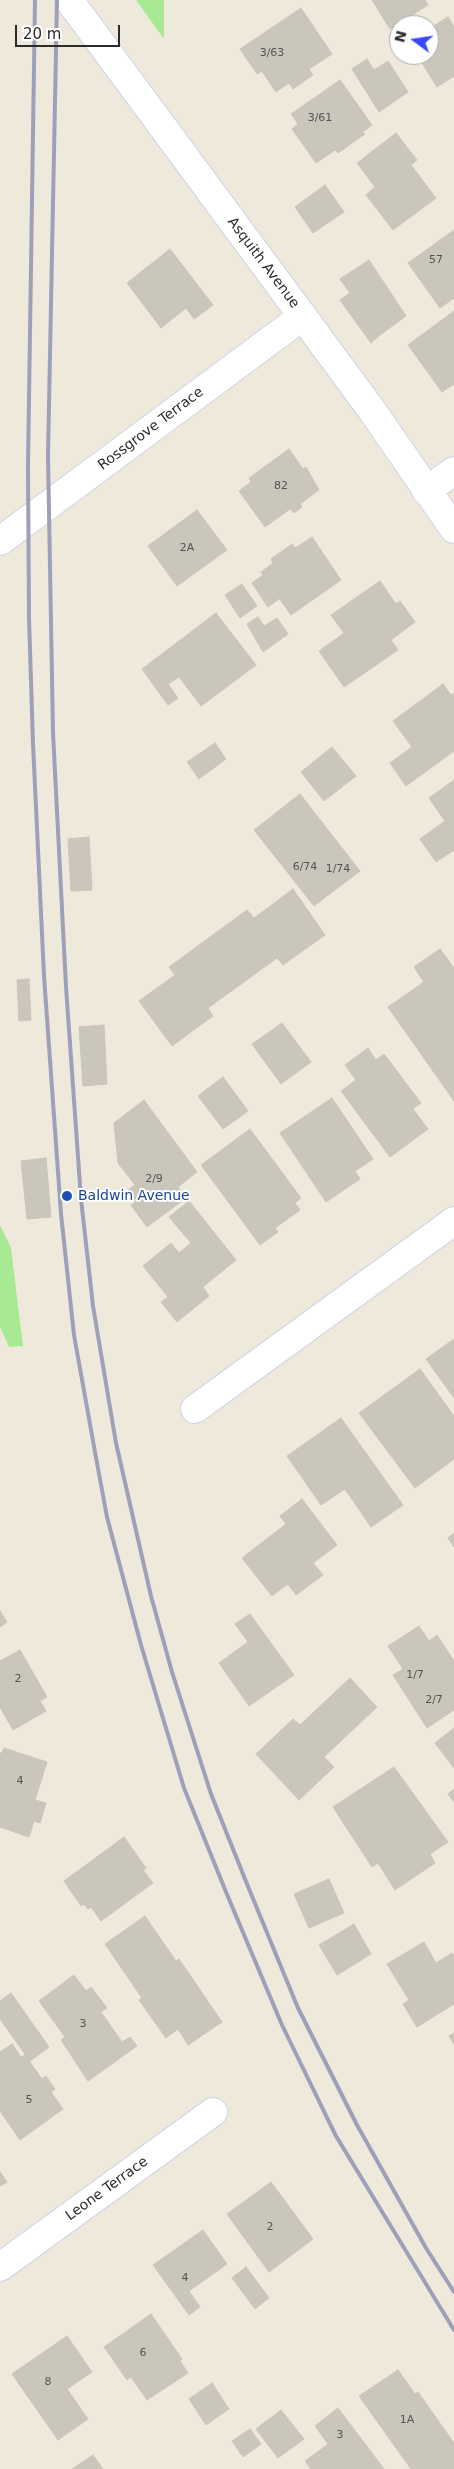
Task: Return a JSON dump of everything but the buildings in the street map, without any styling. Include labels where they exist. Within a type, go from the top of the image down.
[{"type":"street","name":"Asquith Avenue","points":[[68,0],[371,409],[454,529]]},
{"type":"street","name":"Rossgrove Terrace","points":[[0,541],[303,316]]},
{"type":"street","points":[[426,491],[454,471]]},
{"type":"street","points":[[195,1408],[454,1221]]},
{"type":"street","name":"Leone Terrace","points":[[0,2267],[214,2112]]},
{"type":"green space","points":[[136,0],[164,0],[164,39]]},
{"type":"green space","points":[[0,1225],[11,1248],[23,1346],[9,1347],[0,1327]]},
{"type":"railway","points":[[35,0],[28,466],[29,618],[33,744],[44,976],[61,1214],[74,1335],[95,1452],[107,1517],[141,1645],[184,1788],[226,1892],[282,2025],[336,2136],[454,2330]]},
{"type":"railway","points":[[57,0],[48,456],[53,733],[66,987],[81,1199],[93,1306],[116,1443],[151,1596],[172,1672],[211,1794],[298,2008],[357,2125],[426,2248],[454,2292]]},
{"type":"place","name":"Baldwin Avenue","points":[[67,1196]]}]
